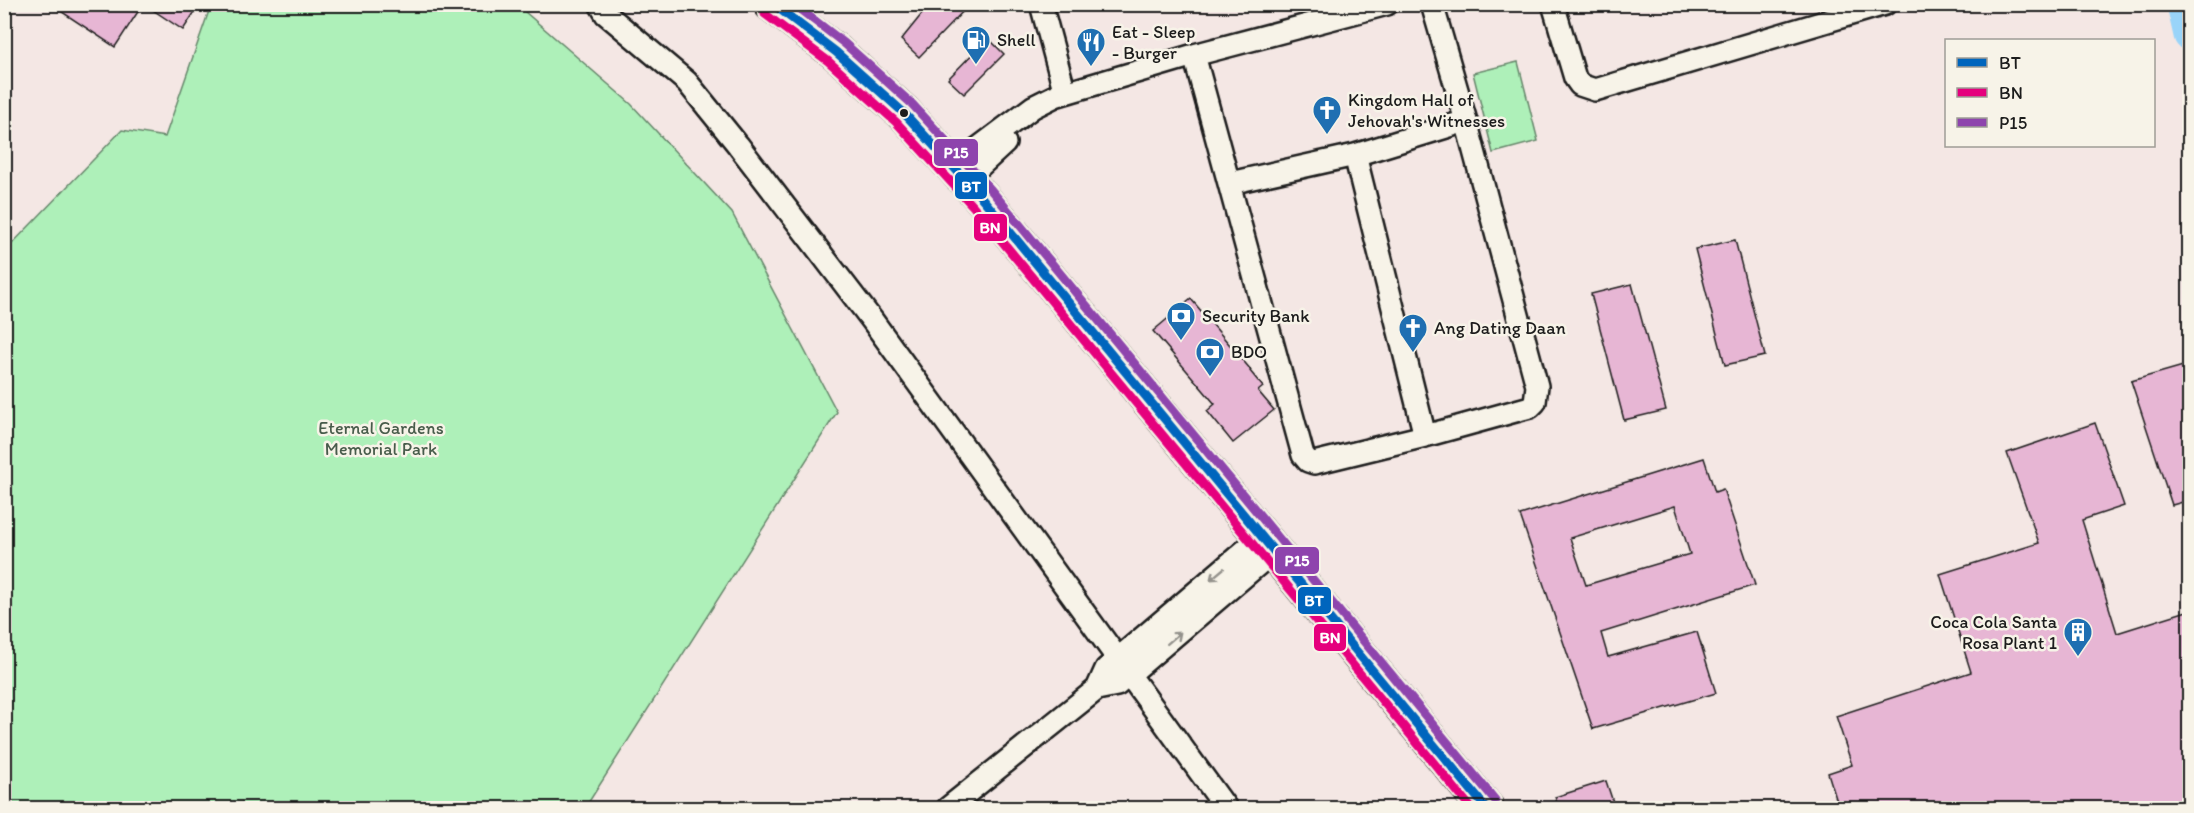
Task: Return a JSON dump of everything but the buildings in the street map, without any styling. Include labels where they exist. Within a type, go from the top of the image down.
[{"type":"main road","points":[[772,4],[836,52],[904,113],[959,174],[1486,808]]},
{"type":"street","points":[[600,4],[606,14],[687,82],[738,145],[879,329],[1226,808]]},
{"type":"street","points":[[1041,4],[1056,97]]},
{"type":"street","points":[[959,174],[1039,114],[1056,97],[1194,55],[1387,4]]},
{"type":"street","points":[[1194,55],[1305,458],[1314,463],[1425,436],[1530,407],[1535,402],[1537,386],[1432,4]]},
{"type":"street","points":[[1553,4],[1575,78],[1580,85],[1594,90],[1885,4]]},
{"type":"street","points":[[1230,183],[1355,155],[1466,121]]},
{"type":"street","points":[[1355,155],[1425,436]]},
{"type":"street","points":[[948,808],[1097,689],[1117,685],[1124,667],[1268,544]]},
{"type":"green space","name":"Eternal Gardens Memorial Park","points":[[211,5],[517,5],[631,104],[732,213],[837,412],[585,808],[241,808],[242,802],[222,808],[5,808],[5,251],[122,130],[165,137]]},
{"type":"green space","points":[[1518,62],[1538,141],[1493,153],[1473,73]]},
{"type":"waterway","points":[[2183,4],[2190,35]]},
{"type":"transit line","name":"BT","points":[[773,4],[836,52],[904,113],[982,198],[1486,808]]},
{"type":"transit line","name":"P15","points":[[793,4],[844,43],[912,104],[991,190],[1495,800]]},
{"type":"transit line","name":"BN","points":[[765,14],[828,61],[896,122],[973,206],[1471,808]]},
{"type":"place","name":"Shell","points":[[976,66]]},
{"type":"place","name":"Eat - Sleep - Burger","points":[[1091,68]]},
{"type":"place","name":"Kingdom Hall of Jehovah's Witnesses","points":[[1327,136]]},
{"type":"place","name":"Security Bank","points":[[1181,342]]},
{"type":"place","name":"Ang Dating Daan","points":[[1413,354]]},
{"type":"place","name":"BDO","points":[[1210,378]]},
{"type":"place","name":"Coca Cola Santa Rosa Plant 1","points":[[2078,658]]}]
